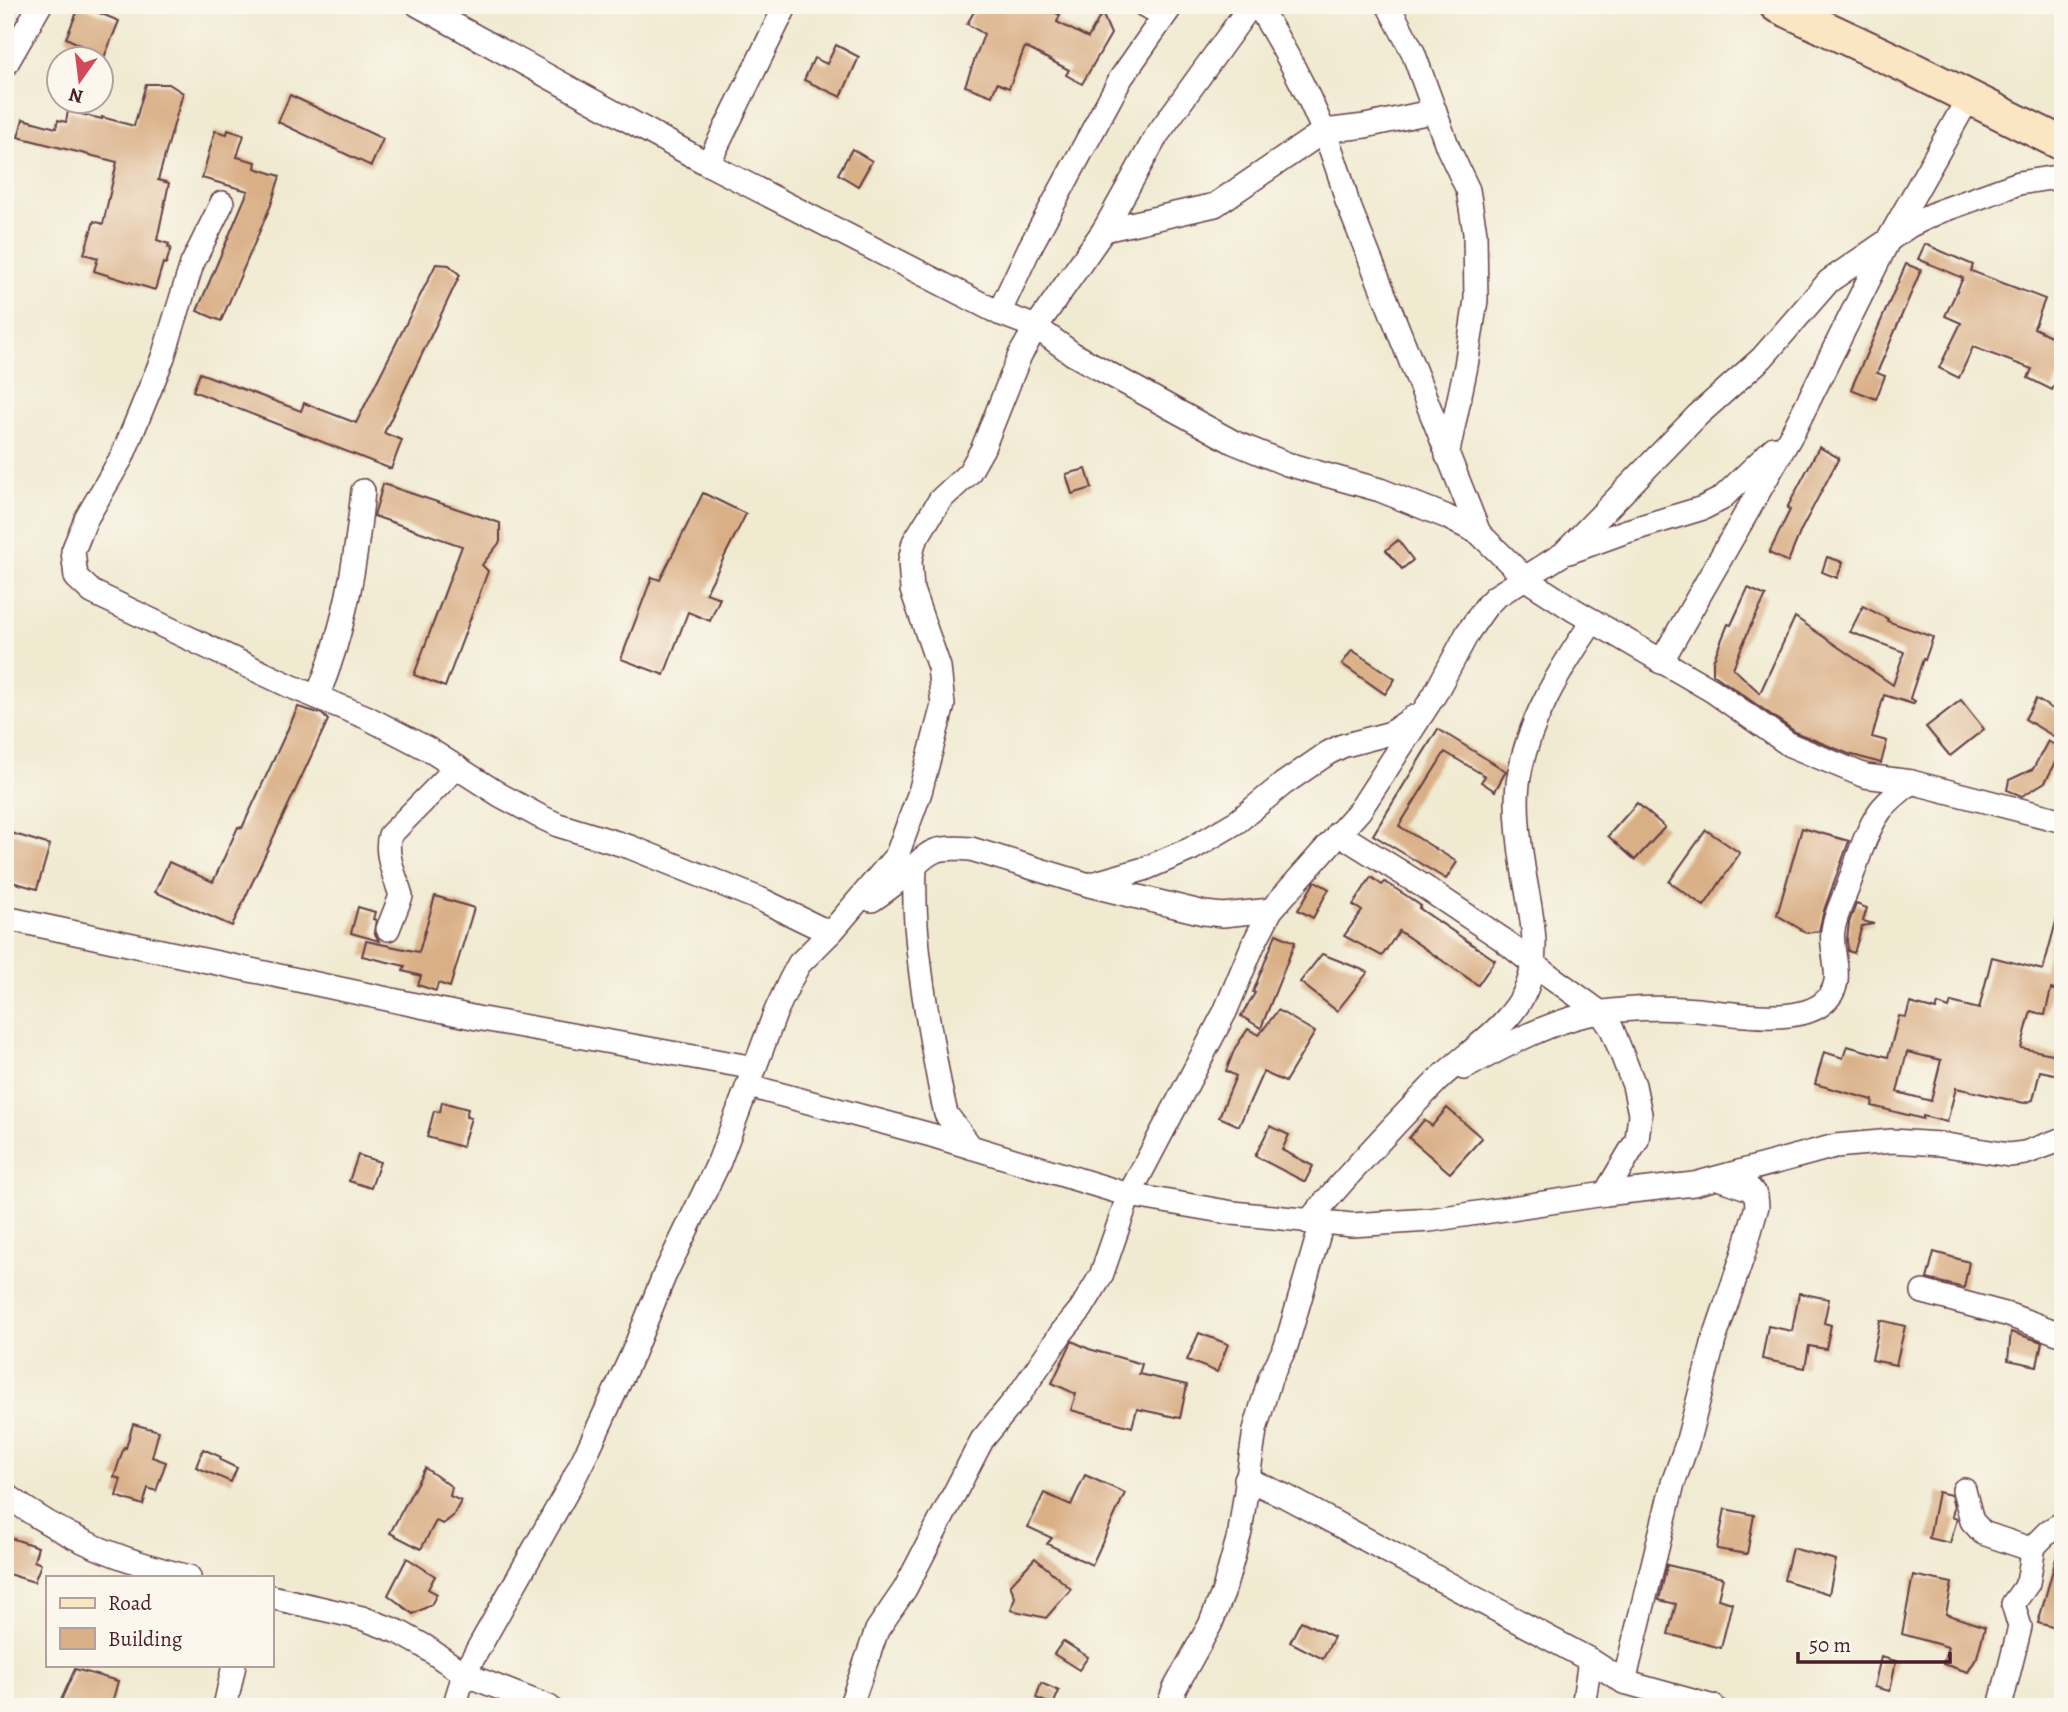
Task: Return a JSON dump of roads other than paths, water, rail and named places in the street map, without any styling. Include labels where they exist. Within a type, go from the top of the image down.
[{"type":"street","points":[[5,66],[40,5]]},
{"type":"street","points":[[418,5],[708,164],[999,313],[1036,327],[1073,354],[1233,442],[1287,464],[1380,490],[1446,516],[1479,533],[1526,579],[1713,691],[1790,744],[1865,775],[1912,782],[2063,821]]},
{"type":"street","points":[[708,164],[786,5]]},
{"type":"street","points":[[454,1707],[464,1674],[571,1484],[632,1355],[664,1276],[719,1162],[791,979],[799,964],[897,855],[920,792],[943,705],[939,667],[912,590],[911,561],[914,542],[940,500],[969,473],[983,448],[1020,355],[1036,327],[1104,230],[1157,135],[1251,5]]},
{"type":"street","points":[[1258,5],[1301,77],[1324,131],[1347,201],[1479,533]]},
{"type":"street","points":[[1388,5],[1413,52],[1448,148],[1468,190],[1475,233],[1476,300],[1466,366],[1447,456]]},
{"type":"street","points":[[1776,5],[2061,142]]},
{"type":"street","points":[[999,313],[1035,237],[1160,9]]},
{"type":"street","points":[[1661,662],[1794,430],[1889,239],[1969,97]]},
{"type":"street","points":[[1104,230],[1215,205],[1324,131],[1365,126],[1434,111]]},
{"type":"street","points":[[850,1707],[877,1630],[905,1589],[982,1440],[1019,1395],[1062,1332],[1082,1309],[1101,1276],[1129,1195],[1226,1012],[1254,944],[1272,910],[1360,810],[1426,709],[1468,632],[1487,605],[1495,597],[1563,554],[1698,415],[1762,358],[1829,281],[1909,226],[1938,212],[2019,183],[2063,176]]},
{"type":"street","points":[[222,204],[192,264],[163,357],[122,457],[86,519],[73,551],[76,577],[92,592],[317,697],[366,717],[428,749],[500,795],[558,825],[642,852],[831,931]]},
{"type":"street","points":[[1563,554],[1624,532],[1693,512],[1721,499],[1794,430]]},
{"type":"street","points":[[317,697],[334,656],[342,624],[354,564],[363,491]]},
{"type":"street","points":[[1168,1707],[1175,1688],[1210,1625],[1223,1593],[1240,1532],[1255,1430],[1270,1378],[1286,1346],[1315,1223],[1379,1140],[1436,1082],[1508,1017],[1521,1002],[1528,985],[1534,941],[1523,867],[1518,785],[1524,758],[1548,694],[1565,662],[1594,621]]},
{"type":"street","points":[[1089,884],[1144,869],[1191,849],[1238,821],[1283,784],[1328,753],[1342,746],[1391,733],[1426,709]]},
{"type":"street","points":[[388,929],[401,896],[393,878],[388,845],[390,835],[457,768]]},
{"type":"street","points":[[1436,1082],[1566,1021],[1601,1013],[1644,1008],[1759,1017],[1805,1012],[1822,1004],[1833,989],[1838,976],[1833,929],[1871,828],[1881,810],[1912,782]]},
{"type":"street","points":[[1338,833],[1491,931],[1601,1013],[1612,1029],[1634,1085],[1640,1114],[1637,1140],[1605,1194]]},
{"type":"street","points":[[831,931],[900,880],[925,855],[954,847],[971,849],[1089,884],[1204,913],[1223,915],[1272,910]]},
{"type":"street","points":[[915,865],[918,953],[940,1092],[946,1114],[971,1147]]},
{"type":"street","points":[[5,918],[752,1077],[1129,1195],[1180,1205],[1315,1223],[1352,1225],[1430,1220],[1605,1194],[1694,1184],[1835,1146],[1870,1142],[1940,1144],[2009,1154],[2025,1153],[2063,1139]]},
{"type":"street","points":[[1624,1682],[1673,1483],[1687,1444],[1714,1340],[1757,1206],[1756,1196],[1750,1189],[1718,1178]]},
{"type":"street","points":[[1923,1292],[2009,1315],[2063,1335]]},
{"type":"street","points":[[1246,1479],[1284,1496],[1590,1660],[1624,1682],[1714,1707]]},
{"type":"street","points":[[1964,1490],[1972,1521],[1983,1533],[2033,1550]]},
{"type":"street","points":[[5,1494],[49,1526],[143,1566],[185,1576]]},
{"type":"street","points":[[2000,1707],[2020,1627],[2013,1604],[2028,1583],[2033,1550],[2038,1540],[2063,1523]]},
{"type":"street","points":[[273,1597],[362,1618],[399,1632],[464,1674],[549,1707]]},
{"type":"street","points":[[1583,1707],[1590,1660]]},
{"type":"street","points":[[225,1707],[234,1666]]}]
